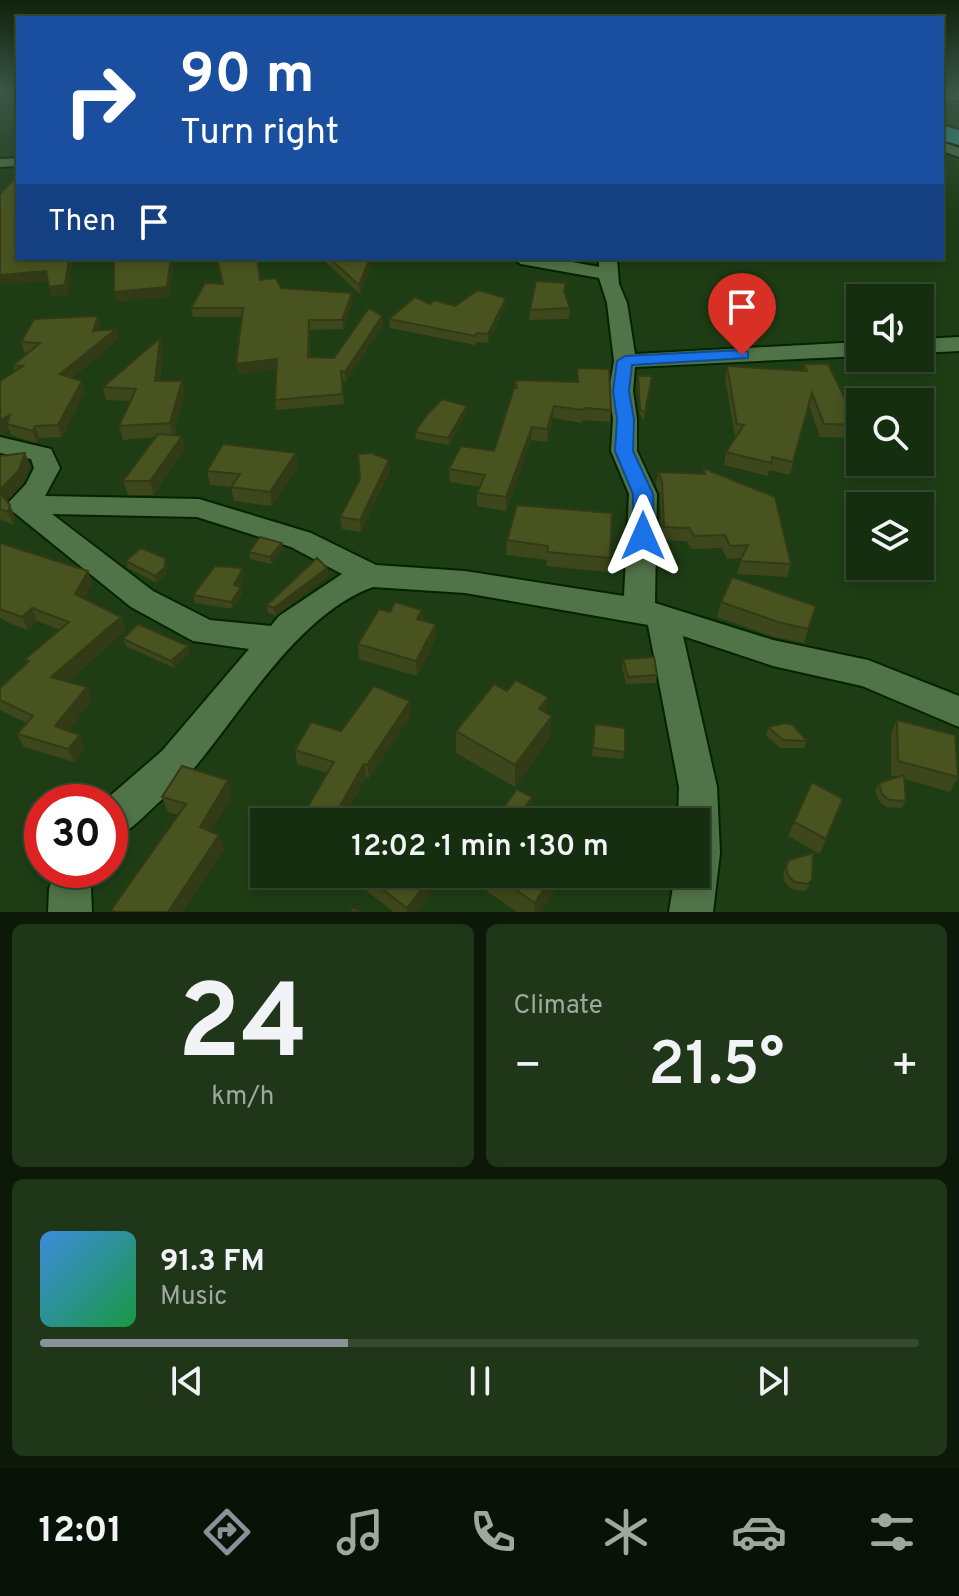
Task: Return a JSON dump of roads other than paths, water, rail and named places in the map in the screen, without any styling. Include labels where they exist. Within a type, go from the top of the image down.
[{"type":"street","points":[[543,260],[608,266],[617,303],[625,361],[621,391],[625,419],[624,451],[643,494],[651,613],[698,787],[699,853],[691,912]]},
{"type":"street","points":[[934,345],[959,344]]},
{"type":"street","points":[[625,361],[846,350]]},
{"type":"street","points":[[0,445],[42,454],[47,468],[37,488],[21,504]]},
{"type":"street","points":[[21,504],[199,508],[301,540],[371,576]]},
{"type":"street","points":[[21,504],[142,599],[205,632],[278,639]]},
{"type":"street","points":[[128,805],[175,763],[291,625],[348,584],[371,576],[465,582],[651,613],[773,653],[868,674],[959,712]]},
{"type":"street","points":[[70,912],[72,888]]}]
